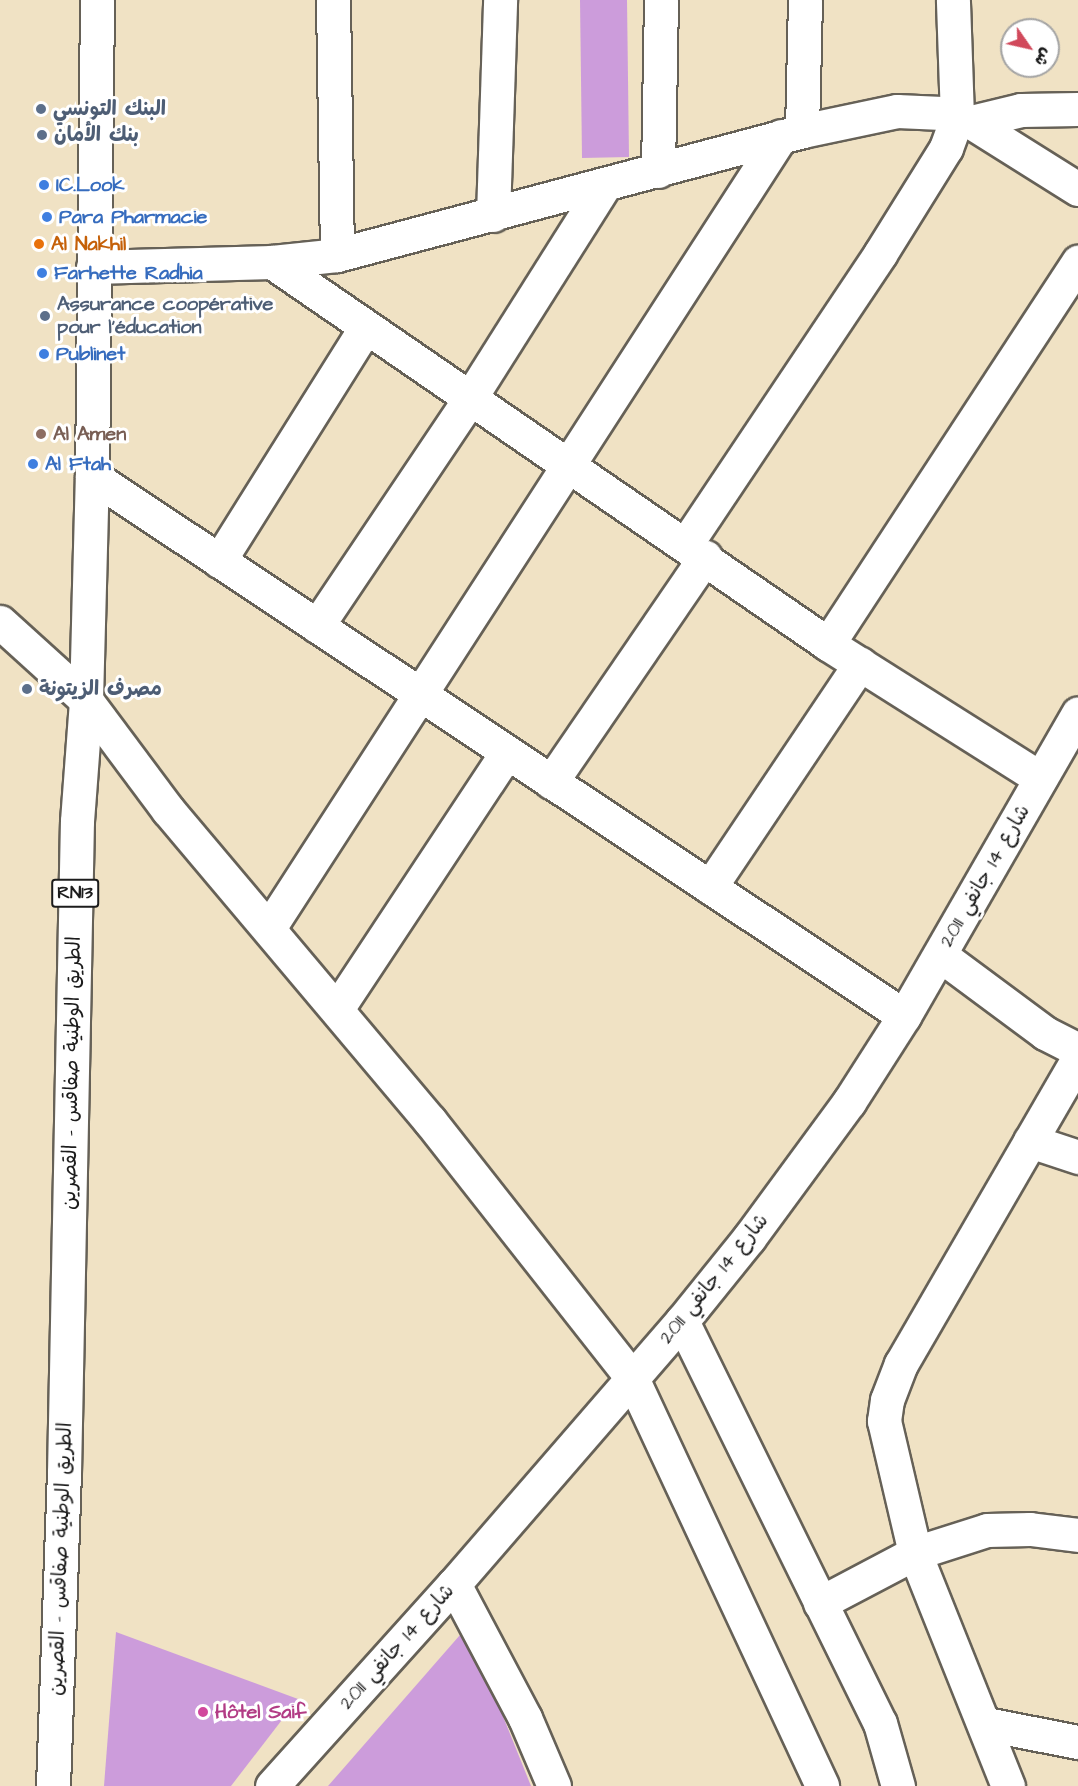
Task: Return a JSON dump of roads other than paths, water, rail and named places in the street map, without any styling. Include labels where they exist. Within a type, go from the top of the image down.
[{"type":"street","name":"الطريق الوطنية صفاقس - القصرين","points":[[53,1786],[64,1473],[77,822],[86,700],[92,476],[97,0]]},
{"type":"street","points":[[333,0],[337,255]]},
{"type":"street","points":[[493,215],[500,0]]},
{"type":"street","points":[[658,171],[661,0]]},
{"type":"street","points":[[269,928],[569,466],[791,134],[806,0]]},
{"type":"street","points":[[551,782],[922,191],[964,119],[953,0]]},
{"type":"street","points":[[964,119],[1021,110],[1078,109]]},
{"type":"street","points":[[93,267],[272,262],[337,255],[604,186],[791,134],[897,111],[925,110],[964,119],[1078,189]]},
{"type":"street","points":[[317,626],[470,398],[604,186]]},
{"type":"street","points":[[272,262],[695,550],[828,644],[1041,778]]},
{"type":"street","points":[[828,644],[1078,262]]},
{"type":"street","points":[[219,561],[366,327]]},
{"type":"street","points":[[92,476],[904,1016]]},
{"type":"street","points":[[0,622],[86,700],[168,810],[337,1009],[632,1378],[822,1786]]},
{"type":"street","points":[[710,887],[860,664]]},
{"type":"street","name":"شارع 14 جانفي 2011","points":[[272,1786],[454,1584],[682,1321],[849,1102],[904,1016],[1041,778],[1076,722]]},
{"type":"street","points":[[337,1009],[507,752]]},
{"type":"street","points":[[940,955],[1045,1033],[1078,1050]]},
{"type":"street","points":[[1008,1786],[986,1724],[915,1553],[886,1442],[886,1400],[901,1364],[1078,1059]]},
{"type":"street","points":[[1030,1141],[1078,1157]]},
{"type":"street","points":[[682,1321],[880,1723],[898,1786]]},
{"type":"street","points":[[820,1603],[915,1553],[987,1530],[1030,1529],[1078,1535]]},
{"type":"street","points":[[454,1584],[525,1718],[554,1786]]},
{"type":"street","points":[[986,1724],[1078,1742]]},
{"type":"place","name":"البنك التونسي","points":[[41,109]]},
{"type":"place","name":"بنك الأمان","points":[[42,135]]},
{"type":"place","name":"IC.Look","points":[[44,185]]},
{"type":"place","name":"Para Pharmacie","points":[[47,217]]},
{"type":"place","name":"Al Nakhil","points":[[39,244]]},
{"type":"place","name":"Farhette Radhia","points":[[42,273]]},
{"type":"place","name":"Assurance coopérative pour l'éducation","points":[[45,316]]},
{"type":"place","name":"Publinet","points":[[44,354]]},
{"type":"place","name":"Al Amen","points":[[41,434]]},
{"type":"place","name":"Al Ftah","points":[[33,464]]},
{"type":"place","name":"مصرف الزيتونة","points":[[27,689]]},
{"type":"place","name":"Hôtel Saif","points":[[203,1712]]}]
